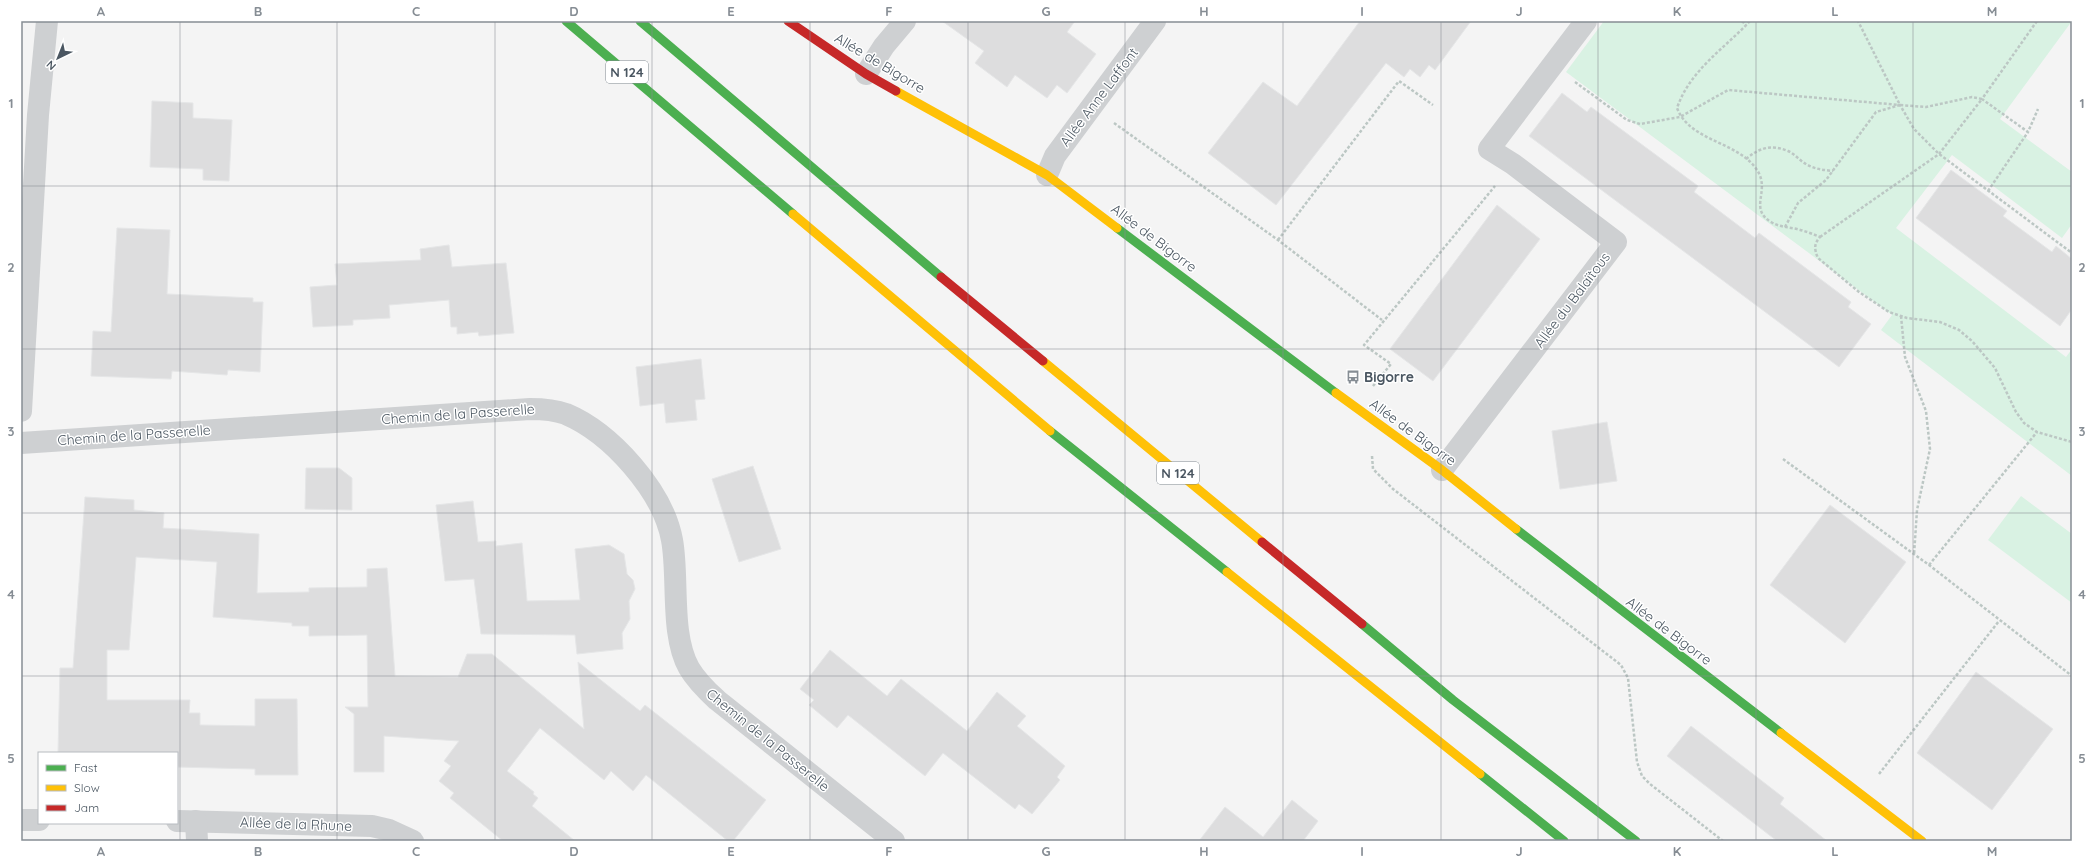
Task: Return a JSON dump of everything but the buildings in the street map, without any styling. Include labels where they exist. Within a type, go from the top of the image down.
[{"type":"main road","name":"N 124","points":[[566,21],[1059,439],[1564,841]]},
{"type":"main road","name":"N 124","points":[[640,21],[907,249],[1447,695],[1636,841]]},
{"type":"main road","name":"Allée de Bigorre","points":[[788,21],[866,74],[1047,176],[1390,434],[1442,470],[1615,607],[1862,797],[1922,841]]},
{"type":"street","points":[[21,411],[38,115],[47,21]]},
{"type":"street","points":[[866,74],[884,46],[905,21]]},
{"type":"street","points":[[1552,65],[1586,21]]},
{"type":"street","name":"Allée Anne Laffont","points":[[1047,176],[1055,156],[1091,107],[1145,24]]},
{"type":"street","name":"Allée du Balaïtous","points":[[1442,470],[1616,242],[1513,164],[1489,149],[1552,65]]},
{"type":"street","name":"Chemin de la Passerelle","points":[[21,443],[530,409],[544,409],[565,414],[585,425],[621,452],[650,491],[665,518],[672,538],[675,558],[679,636],[688,668],[717,700],[894,841]]},
{"type":"street","points":[[21,820],[38,820]]},
{"type":"street","name":"Allée de la Rhune","points":[[190,828],[372,826],[389,830],[413,841]]},
{"type":"path","points":[[1742,21],[1746,25]]},
{"type":"path","points":[[1750,21],[1697,72],[1680,98],[1677,108],[1680,117],[1700,133],[1746,159],[1756,169],[1762,180],[1763,190],[1759,205],[1762,213],[1770,222],[1785,228],[1796,229],[1820,237]]},
{"type":"path","points":[[1858,21],[1900,105],[1914,129],[1939,154],[2072,253]]},
{"type":"path","points":[[2037,21],[1982,99],[1939,154],[1820,237],[1815,243],[1815,251],[1818,258],[1859,292],[1889,312],[1901,316],[1940,322],[1960,330],[1972,341],[1995,368],[2016,412],[2024,423],[2037,432],[2072,442]]},
{"type":"path","points":[[1552,65],[1627,120],[1640,124],[1680,117],[1728,90],[1926,107],[1972,97],[1982,99],[2028,132]]},
{"type":"path","points":[[1278,240],[1399,81],[1433,106]]},
{"type":"path","points":[[1785,228],[1798,203],[1821,186],[1876,112],[1900,105]]},
{"type":"path","points":[[1091,107],[1278,240],[1382,320]]},
{"type":"path","points":[[1988,191],[2028,132],[2038,109]]},
{"type":"path","points":[[1746,159],[1755,151],[1769,146],[1789,151],[1806,164],[1819,170],[1833,171]]},
{"type":"path","points":[[1356,408],[1391,364],[1364,345],[1382,320],[1513,164]]},
{"type":"path","points":[[1901,316],[1905,357],[1926,411],[1930,449],[1917,510],[1914,555]]},
{"type":"path","points":[[1929,565],[2037,432]]},
{"type":"path","points":[[1390,434],[1372,456],[1373,469],[1393,489],[1621,665],[1628,678],[1637,762],[1642,776],[1722,841]]},
{"type":"path","points":[[1783,459],[1929,565],[1999,621],[2072,676]]},
{"type":"path","points":[[1862,797],[1999,621]]},
{"type":"green space","points":[[1604,21],[2072,21],[2000,119],[2072,172],[2072,224],[2062,238],[1952,155],[1896,228],[2066,357],[2072,349],[2072,476],[1881,330],[1892,315],[1566,72]]},
{"type":"green space","points":[[2021,496],[2072,534],[2072,603],[1988,540]]},
{"type":"traffic: fast","points":[[566,21],[793,214]]},
{"type":"traffic: fast","points":[[640,21],[941,277]]},
{"type":"traffic: fast","points":[[1117,228],[1336,393]]},
{"type":"traffic: fast","points":[[1050,431],[1227,572]]},
{"type":"traffic: fast","points":[[1516,529],[1781,733]]},
{"type":"traffic: fast","points":[[1362,624],[1453,700],[1636,841]]},
{"type":"traffic: fast","points":[[1480,774],[1564,841]]},
{"type":"traffic: slow","points":[[896,91],[1047,175],[1117,228]]},
{"type":"traffic: slow","points":[[793,214],[1050,431]]},
{"type":"traffic: slow","points":[[1043,361],[1262,542]]},
{"type":"traffic: slow","points":[[1336,393],[1442,470],[1516,529]]},
{"type":"traffic: slow","points":[[1227,572],[1480,774]]},
{"type":"traffic: slow","points":[[1781,733],[1922,841]]},
{"type":"traffic: jam","points":[[788,21],[866,74],[896,91]]},
{"type":"traffic: jam","points":[[941,277],[1043,361]]},
{"type":"traffic: jam","points":[[1262,542],[1362,624]]},
{"type":"place","name":"Bigorre","points":[[1353,377]]}]
